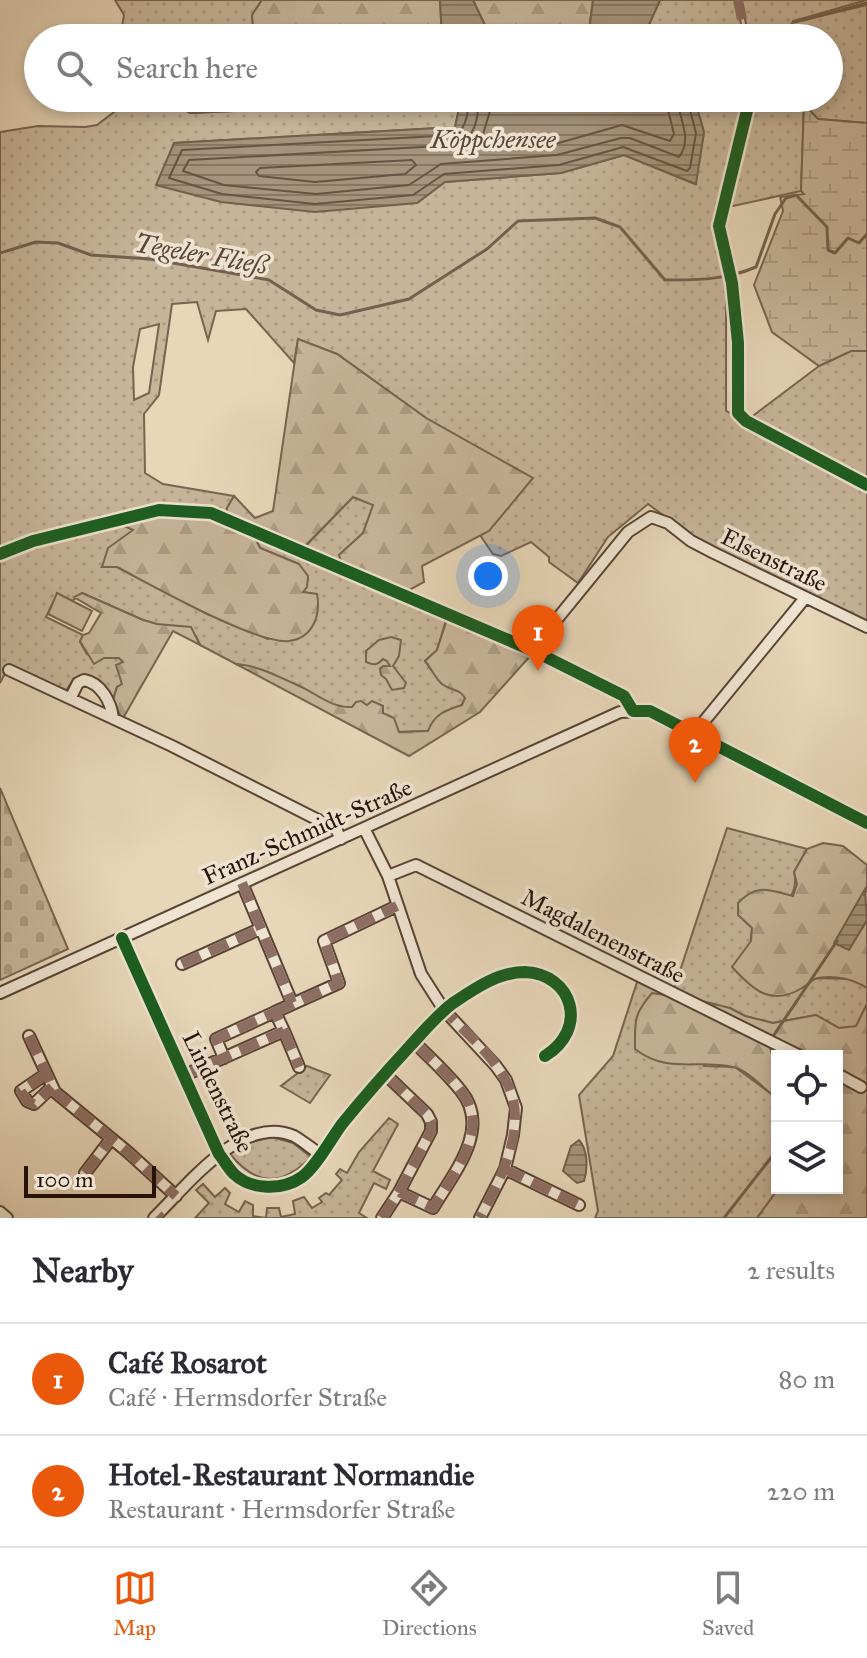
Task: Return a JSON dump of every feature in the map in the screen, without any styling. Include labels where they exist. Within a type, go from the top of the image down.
[{"type":"street","name":"Elsenstraße","points":[[633,711],[624,696],[534,651],[628,532],[651,517],[668,523],[691,541],[867,627]]},
{"type":"street","points":[[696,735],[805,598]]},
{"type":"street","points":[[9,670],[71,697],[336,829],[341,839]]},
{"type":"street","points":[[71,697],[78,683],[92,681],[102,690],[113,718]]},
{"type":"street","points":[[633,711],[650,711],[867,823]]},
{"type":"street","name":"Franz-Schmidt-Straße","points":[[0,993],[620,712],[633,711]]},
{"type":"street","points":[[364,828],[388,876],[421,974],[444,1010],[506,1080],[516,1108],[505,1169],[480,1218]]},
{"type":"street","name":"Magdalenenstraße","points":[[388,876],[416,865],[788,1050]]},
{"type":"street","points":[[242,883],[292,1003]]},
{"type":"street","points":[[224,1058],[216,1039],[339,983],[324,941],[397,906]]},
{"type":"street","points":[[182,964],[260,929]]},
{"type":"street","name":"Lindenstraße","points":[[122,938],[219,1154],[235,1174],[256,1186],[278,1187],[302,1177],[414,1042],[444,1010],[475,988],[507,974],[527,972],[553,981],[568,997],[572,1015],[570,1032],[559,1047],[545,1056]]},
{"type":"street","points":[[275,1012],[299,1067]]},
{"type":"street","points":[[185,1075],[284,1031]]},
{"type":"street","points":[[29,1036],[52,1087],[176,1196]]},
{"type":"street","points":[[399,1192],[433,1208],[471,1141],[473,1125],[471,1107],[463,1092],[414,1042]]},
{"type":"street","points":[[46,1074],[23,1087],[23,1096],[34,1104],[52,1087]]},
{"type":"street","points":[[382,1218],[431,1131],[427,1114],[385,1074]]},
{"type":"street","points":[[843,1077],[861,1087]]},
{"type":"street","points":[[158,1217],[219,1154],[239,1141],[272,1132],[294,1136],[320,1154]]},
{"type":"street","points":[[85,1173],[111,1139]]},
{"type":"street","points":[[505,1169],[579,1205]]},
{"type":"street","points":[[0,1212],[7,1218]]},
{"type":"green space","points":[[115,0],[262,0],[252,15],[253,24],[122,24],[124,15]]},
{"type":"green space","points":[[262,0],[440,0],[441,24],[253,24],[252,15]]},
{"type":"green space","points":[[473,0],[593,0],[590,24],[484,24]]},
{"type":"green space","points":[[660,0],[736,0],[741,24],[649,24]]},
{"type":"green space","points":[[741,0],[867,0],[792,23],[867,5],[867,123],[818,119],[811,112],[843,112],[843,24],[746,24]]},
{"type":"green space","points":[[114,112],[458,112],[455,127],[175,143],[417,203],[445,182],[561,173],[624,155],[695,184],[704,132],[698,112],[744,112],[717,226],[726,289],[726,411],[746,421],[819,366],[851,351],[867,351],[867,628],[714,553],[648,504],[608,537],[578,583],[549,562],[549,557],[531,542],[501,556],[493,554],[480,535],[489,530],[532,478],[426,418],[337,354],[298,339],[294,363],[246,309],[216,311],[208,340],[197,302],[172,304],[159,395],[144,414],[145,473],[163,484],[234,496],[227,508],[256,528],[220,543],[191,512],[159,512],[117,522],[134,529],[102,567],[117,567],[207,614],[268,639],[317,595],[303,592],[299,564],[260,548],[257,542],[268,533],[302,550],[353,497],[374,505],[363,533],[339,555],[447,617],[437,650],[425,661],[442,684],[464,693],[462,705],[428,731],[399,732],[383,713],[366,706],[339,708],[293,683],[279,680],[273,674],[236,664],[200,645],[196,636],[143,620],[82,593],[72,601],[57,594],[46,617],[83,635],[80,642],[87,654],[119,657],[123,663],[120,675],[122,684],[117,687],[113,699],[120,719],[88,678],[74,678],[66,691],[9,666],[0,683],[0,132],[38,126],[97,125]],"holes":[[[159,324],[149,393],[134,400],[133,367],[140,329]]]},
{"type":"green space","points":[[748,112],[804,112],[801,191],[724,208]]},
{"type":"green space","points":[[804,112],[811,112],[818,119],[867,123],[867,351],[851,351],[819,366],[772,332],[754,285],[783,211],[780,197],[804,194],[801,191]]},
{"type":"green space","points":[[298,339],[337,354],[426,418],[533,478],[489,531],[422,566],[424,582],[402,594],[343,568],[339,555],[363,533],[373,505],[353,497],[301,550],[267,534],[257,542],[260,548],[299,564],[308,576],[303,592],[317,594],[318,610],[314,624],[304,635],[289,641],[253,634],[117,567],[102,567],[108,548],[133,530],[116,522],[171,513],[226,521],[227,508],[234,496],[255,518],[273,511]]},
{"type":"green space","points":[[57,593],[92,611],[82,631],[48,614]]},
{"type":"green space","points":[[82,593],[143,620],[191,627],[200,645],[173,631],[122,720],[113,700],[117,687],[122,684],[116,665],[123,662],[119,658],[104,658],[94,664],[80,641],[101,613],[74,597]]},
{"type":"green space","points":[[449,613],[532,646],[531,655],[480,712],[409,756],[236,664],[266,671],[344,707],[352,707],[361,701],[367,705],[372,701],[383,706],[383,713],[394,718],[399,732],[428,731],[437,717],[462,705],[465,698],[442,684],[425,661],[437,650]]},
{"type":"green space","points":[[391,637],[401,640],[399,656],[393,666],[406,683],[404,688],[392,690],[381,675],[383,666],[390,666],[387,661],[383,659],[375,664],[366,662],[366,651],[379,640]]},
{"type":"green space","points":[[0,788],[68,949],[0,980]]},
{"type":"green space","points":[[727,828],[807,849],[794,872],[795,882],[789,899],[752,928],[751,941],[804,987],[815,978],[853,979],[867,988],[867,1004],[856,1027],[839,1028],[816,1015],[773,1023],[745,1016],[730,1008],[704,1066],[735,1067],[771,1094],[771,1194],[775,1194],[757,1218],[595,1218],[598,1211],[579,1095],[613,1056],[639,976],[673,992]]},
{"type":"green space","points":[[823,843],[843,846],[867,865],[867,892],[849,949],[867,920],[867,988],[844,978],[824,977],[781,996],[763,993],[747,983],[732,967],[751,941],[752,928],[738,915],[738,903],[757,890],[793,896],[797,884],[794,872],[807,849]]},
{"type":"green space","points":[[652,993],[706,1002],[773,1023],[816,1015],[839,1028],[856,1026],[867,1004],[867,1218],[757,1218],[775,1194],[843,1194],[843,1050],[771,1050],[771,1093],[738,1068],[671,1064],[647,1057],[635,1049],[636,1019]]},
{"type":"green space","points":[[307,1066],[330,1075],[310,1103],[281,1086]]},
{"type":"green space","points":[[389,1118],[398,1124],[373,1171],[390,1180],[386,1189],[374,1183],[359,1213],[367,1218],[266,1218],[267,1208],[279,1208],[281,1217],[295,1214],[293,1201],[304,1197],[312,1208],[322,1202],[319,1198],[326,1193],[329,1195],[342,1180],[336,1174],[340,1169],[347,1173],[359,1152]]},
{"type":"green space","points":[[272,1137],[293,1143],[311,1157],[290,1174],[269,1179],[250,1172],[230,1154],[242,1144]]},
{"type":"green space","points":[[203,1184],[215,1197],[225,1188],[230,1193],[225,1204],[239,1212],[245,1201],[253,1205],[253,1216],[266,1218],[195,1218],[209,1203],[196,1190]]},
{"type":"water","points":[[440,0],[473,0],[484,24],[441,24]]},
{"type":"water","points":[[593,0],[660,0],[649,24],[590,24]]},
{"type":"water","name":"Köppchensee","points":[[458,112],[698,112],[704,132],[696,184],[624,155],[561,173],[445,182],[417,203],[315,212],[221,202],[156,185],[174,143],[455,127]]},
{"type":"water","points":[[865,889],[867,920],[849,950],[834,943]]},
{"type":"water","points":[[579,1140],[586,1154],[587,1165],[584,1181],[577,1183],[563,1171],[571,1146]]},
{"type":"waterway","points":[[803,20],[867,3]]},
{"type":"waterway","name":"Tegeler Fließ","points":[[0,253],[36,242],[58,243],[91,255],[150,259],[269,280],[316,310],[340,315],[409,299],[487,249],[518,221],[595,218],[620,227],[665,280],[722,277],[756,267],[775,214],[786,198],[796,195],[827,227],[828,250],[835,253],[848,238],[859,243],[867,234]]},
{"type":"waterway","points":[[774,1035],[837,941]]},
{"type":"waterway","points":[[770,1045],[771,1050]]},
{"type":"waterway","points":[[724,1218],[771,1158]]},
{"type":"marked path","points":[[738,0],[743,24]]},
{"type":"marked path","points":[[242,883],[292,1003]]},
{"type":"marked path","points":[[275,1012],[339,983],[324,941],[397,906]]},
{"type":"marked path","points":[[182,964],[260,929]]},
{"type":"marked path","points":[[448,1007],[444,1010],[499,1069],[512,1096],[515,1114],[514,1132],[504,1168],[480,1218]]},
{"type":"marked path","points":[[185,1075],[284,1031],[275,1012],[216,1039],[224,1058]]},
{"type":"marked path","points":[[284,1031],[299,1067]]},
{"type":"marked path","points":[[29,1036],[55,1092],[176,1196]]},
{"type":"marked path","points":[[399,1192],[433,1208],[466,1151],[473,1121],[470,1106],[461,1091],[414,1042]]},
{"type":"marked path","points":[[46,1074],[21,1091],[27,1101],[34,1104],[52,1087]]},
{"type":"marked path","points":[[382,1218],[431,1131],[427,1114],[385,1074]]},
{"type":"marked path","points":[[85,1173],[111,1139]]},
{"type":"marked path","points":[[505,1169],[579,1205]]},
{"type":"marked path","points":[[158,1215],[161,1218]]},
{"type":"cycle path","points":[[747,112],[719,226],[732,283],[738,343],[738,413],[746,421],[867,485]]},
{"type":"cycle path","points":[[0,554],[33,541],[159,510],[211,513],[534,651],[624,696],[633,711],[650,711],[867,823]]},
{"type":"cycle path","points":[[122,938],[219,1154],[234,1174],[258,1186],[285,1185],[302,1177],[318,1160],[350,1114],[431,1023],[453,1003],[496,978],[525,972],[541,975],[555,982],[564,992],[570,1005],[571,1018],[567,1032],[559,1045],[545,1056]]},
{"type":"place","name":"Café Rosarot","points":[[538,671]]},
{"type":"place","name":"Hotel-Restaurant Normandie","points":[[695,783]]}]
